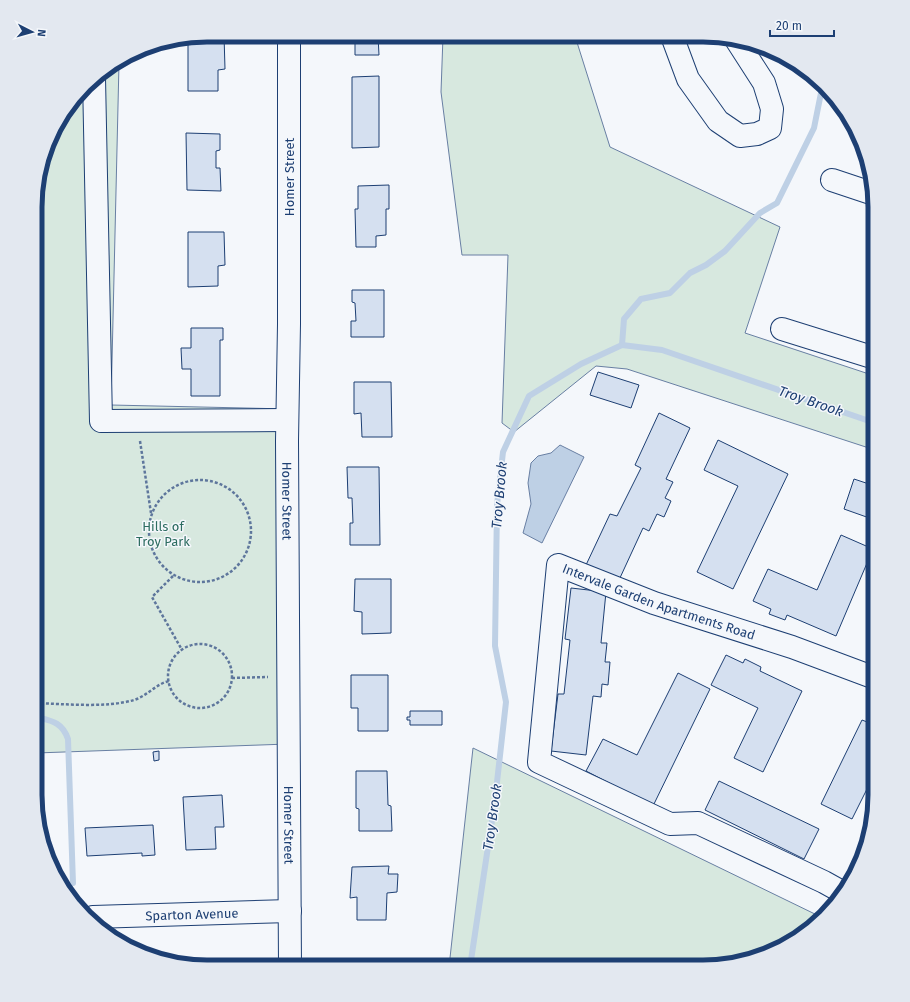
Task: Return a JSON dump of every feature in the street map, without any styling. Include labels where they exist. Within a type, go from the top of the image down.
[{"type":"street","name":"Homer Street","points":[[289,42],[287,420],[290,960]]},
{"type":"street","points":[[674,42],[688,79],[718,121],[740,136],[757,134],[770,128],[772,109],[764,83],[741,47]]},
{"type":"street","points":[[94,86],[101,421],[287,420]]},
{"type":"street","points":[[832,180],[868,192]]},
{"type":"street","points":[[782,329],[868,356]]},
{"type":"street","name":"Intervale Garden Apartments Road","points":[[838,890],[698,823],[670,824],[539,762],[558,565],[654,603],[792,647],[868,675]]},
{"type":"street","name":"Sparton Avenue","points":[[96,917],[290,910]]},
{"type":"path","points":[[137,421],[151,514]]},
{"type":"path","points":[[206,479],[224,485],[238,495],[247,510],[251,528],[250,545],[242,561],[230,573],[216,580],[200,583],[183,580],[173,576],[158,561],[150,546],[148,530],[151,514],[159,498],[172,487],[189,480],[206,479]]},
{"type":"path","points":[[173,576],[152,597],[182,650]]},
{"type":"path","points":[[199,644],[210,646],[219,650],[226,657],[231,667],[232,678],[230,688],[225,698],[206,708],[195,708],[185,705],[177,698],[170,689],[168,681],[169,669],[173,659],[182,650],[189,646],[199,644]]},
{"type":"path","points":[[232,678],[289,677]]},
{"type":"path","points":[[42,703],[116,704],[136,700],[163,682],[168,681]]},
{"type":"green space","points":[[443,42],[577,42],[610,147],[780,227],[745,333],[868,374],[868,448],[627,369],[596,366],[514,432],[502,423],[508,255],[462,255],[441,92]]},
{"type":"green space","name":"Hills of Troy Park","points":[[119,68],[111,405],[289,409],[288,744],[42,753],[43,186],[51,154],[59,134],[70,115],[90,90]]},
{"type":"green space","points":[[473,748],[817,915],[795,932],[776,943],[756,951],[724,959],[450,960]]},
{"type":"water","points":[[560,445],[584,457],[542,543],[523,533],[531,504],[528,483],[531,463],[538,456],[551,453]]},
{"type":"building","points":[[224,42],[225,69],[218,70],[218,91],[188,91],[188,43]]},
{"type":"building","points":[[355,42],[378,42],[379,55],[355,55]]},
{"type":"building","points":[[379,76],[379,147],[352,148],[352,77]]},
{"type":"building","points":[[186,133],[220,134],[220,150],[216,151],[216,168],[220,168],[221,191],[187,190]]},
{"type":"building","points":[[389,185],[389,209],[386,209],[386,235],[376,236],[376,247],[356,247],[355,209],[358,209],[358,186]]},
{"type":"building","points":[[188,232],[224,232],[225,265],[218,266],[218,286],[188,287]]},
{"type":"building","points":[[352,290],[384,290],[384,337],[351,337],[351,321],[356,321],[355,303],[352,302]]},
{"type":"building","points":[[191,328],[223,328],[223,340],[220,340],[220,396],[191,396],[191,369],[182,369],[181,348],[191,348]]},
{"type":"building","points":[[598,372],[639,385],[631,408],[590,395]]},
{"type":"building","points":[[354,382],[391,382],[392,437],[362,437],[361,413],[354,414]]},
{"type":"building","points":[[659,413],[690,428],[666,479],[673,482],[665,498],[671,501],[664,517],[657,514],[649,531],[643,528],[619,580],[586,565],[610,514],[617,516],[641,468],[635,465]]},
{"type":"building","points":[[718,440],[788,474],[733,589],[697,572],[738,486],[704,470]]},
{"type":"building","points":[[347,467],[379,467],[380,545],[350,545],[350,523],[353,523],[352,498],[348,498]]},
{"type":"building","points":[[854,479],[868,484],[868,518],[844,509]]},
{"type":"building","points":[[841,535],[868,547],[868,561],[836,636],[787,615],[785,620],[769,614],[771,609],[753,601],[768,569],[817,590]]},
{"type":"building","points":[[355,579],[391,579],[391,633],[362,634],[362,612],[354,611]]},
{"type":"building","points":[[571,588],[606,592],[601,643],[607,643],[605,662],[610,662],[608,685],[602,684],[601,697],[593,696],[586,755],[551,751],[558,694],[564,694],[570,640],[565,639]]},
{"type":"building","points":[[726,655],[743,663],[745,659],[761,667],[760,671],[802,691],[763,772],[734,758],[758,708],[711,685]]},
{"type":"building","points":[[678,673],[710,689],[653,806],[586,771],[603,739],[637,755]]},
{"type":"building","points":[[351,675],[388,675],[388,731],[358,731],[358,708],[351,708]]},
{"type":"building","points":[[410,711],[442,711],[442,725],[410,725],[410,720],[407,720],[407,717],[410,717]]},
{"type":"building","points":[[862,720],[868,722],[868,787],[852,819],[821,804]]},
{"type":"building","points":[[159,751],[159,760],[154,761],[153,752]]},
{"type":"building","points":[[356,771],[387,771],[388,805],[391,806],[392,831],[359,831],[359,809],[356,808]]},
{"type":"building","points":[[719,781],[819,829],[804,859],[705,810]]},
{"type":"building","points":[[222,795],[224,827],[215,827],[216,849],[186,850],[183,797]]},
{"type":"building","points":[[153,825],[155,855],[142,856],[142,853],[87,856],[85,828]]},
{"type":"building","points":[[389,866],[388,874],[398,874],[397,892],[387,893],[386,920],[357,920],[357,897],[350,898],[352,867]]},
{"type":"waterway","points":[[622,345],[624,319],[641,299],[670,293],[690,273],[706,265],[725,251],[760,213],[777,203],[814,128],[821,91]]},
{"type":"waterway","name":"Troy Brook","points":[[471,960],[495,800],[506,702],[495,646],[497,505],[503,452],[529,396],[581,364],[622,345],[662,350],[868,421]]},
{"type":"waterway","points":[[42,718],[56,723],[63,729],[68,739],[73,883]]}]
